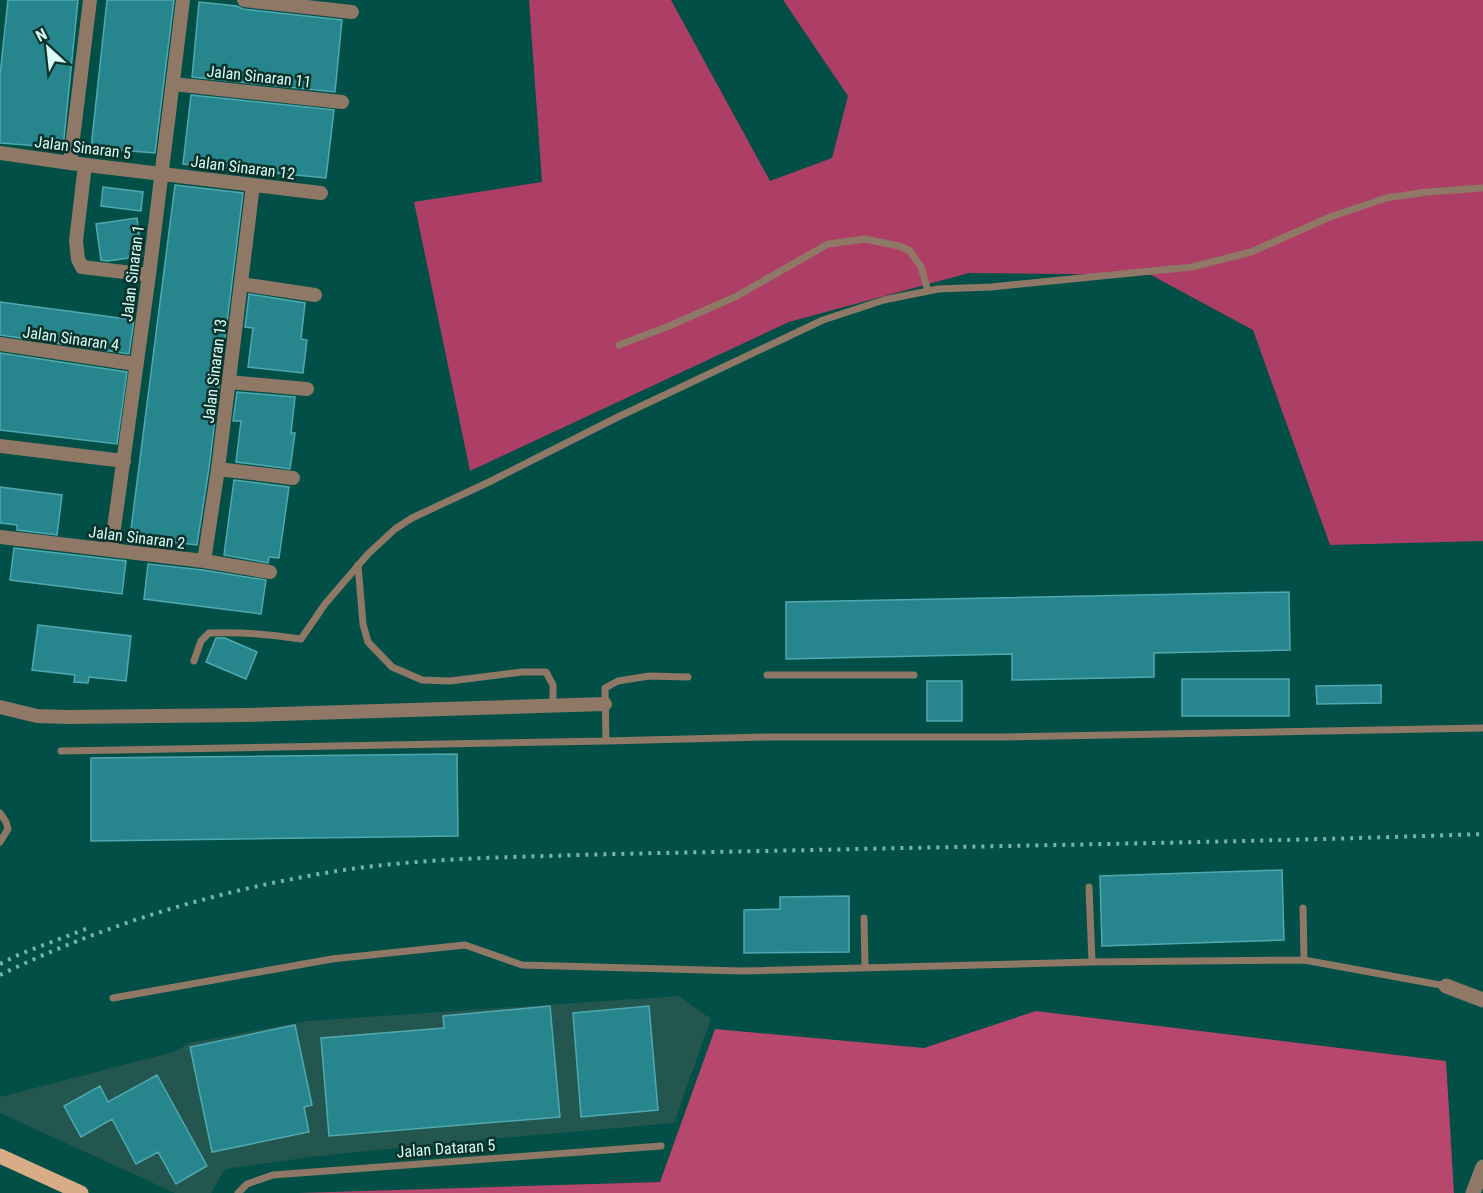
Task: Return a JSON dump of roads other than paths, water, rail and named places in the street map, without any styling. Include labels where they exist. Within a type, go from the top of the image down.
[{"type":"main road","points":[[0,1156],[58,1188],[81,1193]]},
{"type":"street","points":[[70,163],[90,0]]},
{"type":"street","name":"Jalan Sinaran 1","points":[[111,550],[149,275],[183,0]]},
{"type":"street","points":[[244,0],[352,12]]},
{"type":"street","name":"Jalan Sinaran 11","points":[[173,84],[342,102]]},
{"type":"street","name":"Jalan Sinaran 5","points":[[0,153],[161,173]]},
{"type":"street","points":[[85,165],[76,241],[78,259],[82,267],[149,275]]},
{"type":"street","name":"Jalan Sinaran 12","points":[[161,173],[321,193]]},
{"type":"street","name":"Jalan Sinaran 13","points":[[204,561],[254,185]]},
{"type":"street","points":[[241,284],[315,295]]},
{"type":"street","name":"Jalan Sinaran 4","points":[[0,344],[136,364]]},
{"type":"street","points":[[229,382],[307,389]]},
{"type":"street","points":[[0,446],[124,461]]},
{"type":"street","points":[[218,469],[293,478]]},
{"type":"street","name":"Jalan Sinaran 2","points":[[0,537],[204,561],[270,572]]},
{"type":"street","points":[[0,706],[37,716],[67,717],[248,715],[605,704]]},
{"type":"street","points":[[1446,986],[1483,988]]},
{"type":"street","points":[[1446,986],[1483,1000]]},
{"type":"street","points":[[1467,993],[1483,1012]]},
{"type":"street","points":[[1473,1193],[1483,1167]]},
{"type":"lane","points":[[194,661],[201,641],[209,633],[279,635],[301,639],[325,604],[358,565],[381,540],[412,518],[823,320],[884,300],[938,289],[991,287],[1192,267],[1251,252],[1330,217],[1386,198],[1483,188]]},
{"type":"lane","points":[[619,345],[735,297],[828,244],[865,239],[899,246],[910,251],[921,267],[928,291]]},
{"type":"lane","points":[[358,565],[363,624],[368,642],[392,667],[422,680],[450,681],[522,672],[546,672],[553,685],[553,705]]},
{"type":"lane","points":[[767,675],[914,675]]},
{"type":"lane","points":[[606,741],[605,688],[618,681],[649,676],[688,677]]},
{"type":"lane","points":[[61,751],[767,737],[1005,737],[1483,728]]},
{"type":"lane","points":[[0,813],[8,829],[0,842]]},
{"type":"lane","points":[[1089,887],[1092,962]]},
{"type":"lane","points":[[1303,908],[1304,960]]},
{"type":"lane","points":[[864,918],[865,968]]},
{"type":"lane","points":[[113,998],[332,959],[465,945],[522,965],[741,970],[1304,960],[1446,986]]},
{"type":"lane","name":"Jalan Dataran 5","points":[[237,1193],[247,1184],[273,1175],[661,1146]]},
{"type":"railway","points":[[0,975],[74,942],[190,903],[308,876],[398,864],[458,859],[581,855],[1483,834]]},
{"type":"railway","points":[[0,964],[91,927]]}]
